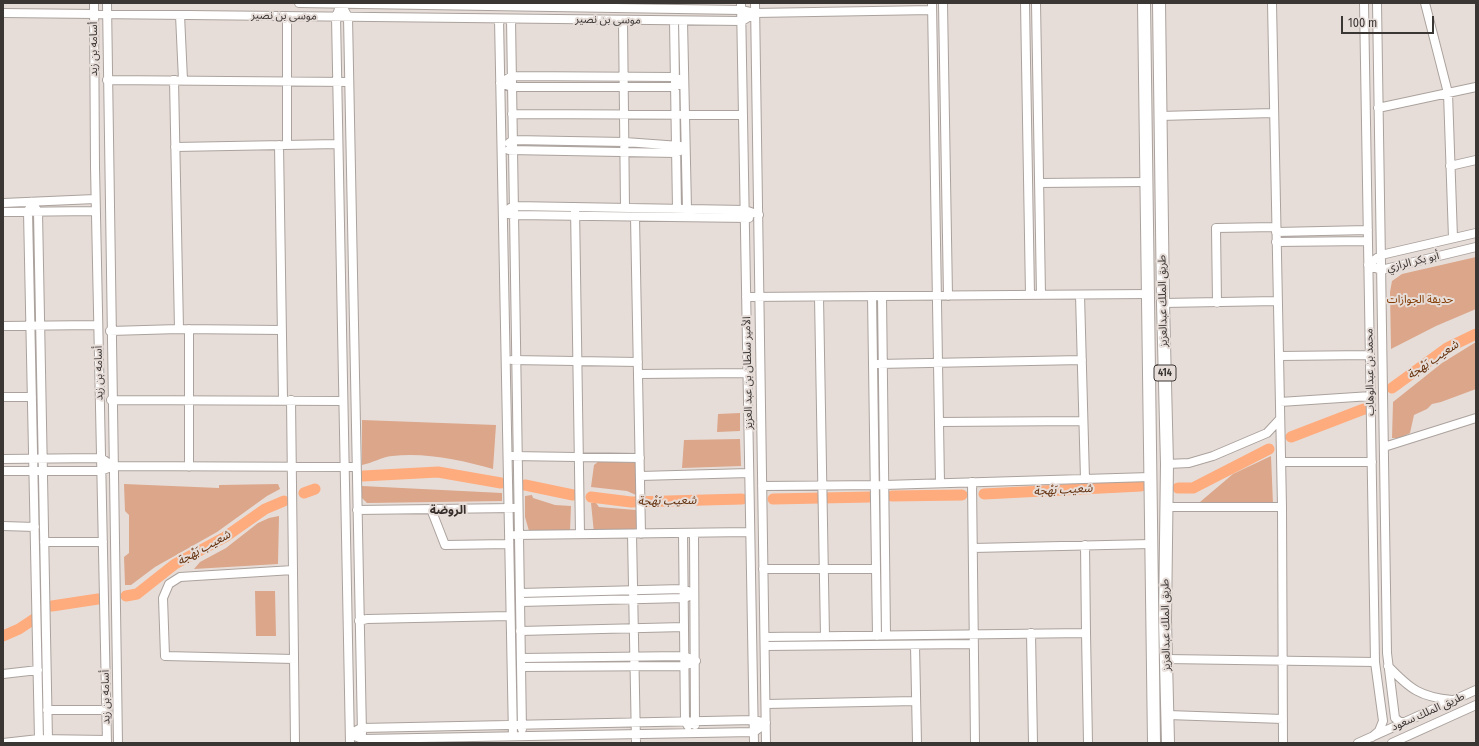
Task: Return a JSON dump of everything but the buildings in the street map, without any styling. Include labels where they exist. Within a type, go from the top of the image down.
[{"type":"highway","name":"طريق الملك عبدالعزيز","points":[[1144,3],[1154,743]]},
{"type":"highway","name":"طريق الملك عبدالعزيز","points":[[1159,3],[1163,303],[1167,464],[1166,659],[1168,743]]},
{"type":"street","name":"أسامه بن زيد","points":[[94,3],[95,199],[107,741]]},
{"type":"street","name":"أسامه بن زيد","points":[[107,3],[110,331],[118,743]]},
{"type":"street","name":"موسى بن نصير","points":[[299,3],[741,6],[755,13],[932,6]]},
{"type":"street","name":"الأمير سلطان بن عبد العزيز","points":[[755,3],[766,743]]},
{"type":"street","points":[[943,3],[948,296]]},
{"type":"street","points":[[1025,3],[1030,295]]},
{"type":"street","points":[[1036,3],[1041,295]]},
{"type":"street","points":[[1272,3],[1282,507],[1283,743]]},
{"type":"street","name":"محمد بن عبدالوهاب","points":[[1364,3],[1375,662],[1383,721],[1379,731],[1372,737]]},
{"type":"street","name":"محمد بن عبدالوهاب","points":[[1377,3],[1388,666],[1395,718],[1400,722],[1405,722]]},
{"type":"street","points":[[1425,3],[1448,93],[1453,238]]},
{"type":"street","points":[[340,4],[336,17],[350,743]]},
{"type":"street","points":[[340,4],[348,17],[362,741]]},
{"type":"street","name":"الأمير سلطان بن عبد العزيز","points":[[741,6],[754,743]]},
{"type":"street","points":[[932,6],[940,483]]},
{"type":"street","name":"موسى بن نصير","points":[[3,13],[742,21]]},
{"type":"street","points":[[742,21],[755,13]]},
{"type":"street","points":[[180,15],[183,80]]},
{"type":"street","points":[[287,16],[287,81],[283,145],[282,330],[292,467],[295,743]]},
{"type":"street","points":[[500,19],[512,725],[517,738]]},
{"type":"street","points":[[511,19],[522,725],[517,738]]},
{"type":"street","points":[[624,20],[625,208]]},
{"type":"street","points":[[674,21],[677,209],[684,218]]},
{"type":"street","points":[[683,21],[685,115],[684,148],[687,209],[684,218]]},
{"type":"street","points":[[500,83],[512,76],[675,77],[684,81]]},
{"type":"street","points":[[107,80],[349,82]]},
{"type":"street","points":[[174,80],[179,329]]},
{"type":"street","points":[[500,83],[512,87],[675,87],[684,81]]},
{"type":"street","points":[[1378,108],[1476,87]]},
{"type":"street","points":[[1160,116],[1273,113]]},
{"type":"street","points":[[512,114],[743,115]]},
{"type":"street","points":[[502,148],[513,140],[625,142],[676,145],[684,148]]},
{"type":"street","points":[[175,147],[338,144]]},
{"type":"street","points":[[502,148],[513,152],[676,154],[684,148]]},
{"type":"street","points":[[1450,166],[1476,160]]},
{"type":"street","points":[[1039,183],[1146,182]]},
{"type":"street","points":[[3,203],[95,199]]},
{"type":"street","points":[[32,202],[38,212],[47,710],[44,740]]},
{"type":"street","points":[[32,202],[28,212],[33,471],[38,670],[44,740]]},
{"type":"street","points":[[503,212],[514,206],[745,210],[759,215]]},
{"type":"street","points":[[575,207],[580,534]]},
{"type":"street","points":[[3,212],[96,211]]},
{"type":"street","points":[[503,212],[514,215],[745,219],[759,215]]},
{"type":"street","points":[[636,217],[641,534]]},
{"type":"street","points":[[1217,303],[1216,228],[1368,230]]},
{"type":"street","name":"أبو بكر الرازي","points":[[1368,265],[1381,255],[1476,233]]},
{"type":"street","points":[[1276,242],[1368,241]]},
{"type":"street","name":"أبو بكر الرازي","points":[[1368,265],[1381,270],[1476,247]]},
{"type":"street","points":[[746,297],[1148,294]]},
{"type":"street","points":[[1080,295],[1085,479]]},
{"type":"street","points":[[819,296],[825,636]]},
{"type":"street","points":[[872,296],[877,636]]},
{"type":"street","points":[[882,296],[886,635]]},
{"type":"street","points":[[1163,303],[1278,301]]},
{"type":"street","points":[[3,326],[98,325]]},
{"type":"street","points":[[110,331],[179,329],[282,330]]},
{"type":"street","points":[[189,329],[189,467]]},
{"type":"street","points":[[1279,356],[1370,355]]},
{"type":"street","points":[[506,360],[638,362]]},
{"type":"street","points":[[874,364],[1082,360]]},
{"type":"street","points":[[638,374],[748,373]]},
{"type":"street","points":[[1280,402],[1371,396]]},
{"type":"street","points":[[3,398],[32,398]]},
{"type":"street","points":[[112,400],[343,401]]},
{"type":"street","points":[[1384,447],[1476,418]]},
{"type":"street","points":[[1167,464],[1189,463],[1213,456],[1267,433],[1280,419]]},
{"type":"street","points":[[939,422],[1083,421]]},
{"type":"street","points":[[507,456],[640,458]]},
{"type":"street","points":[[3,459],[101,458],[113,466]]},
{"type":"street","points":[[1281,462],[1372,462]]},
{"type":"street","points":[[3,471],[101,471],[113,466],[356,467]]},
{"type":"street","points":[[640,476],[749,473]]},
{"type":"street","points":[[762,486],[822,488],[875,485],[1150,477]]},
{"type":"street","points":[[972,482],[975,743]]},
{"type":"street","points":[[1166,507],[1282,507]]},
{"type":"street","points":[[357,510],[518,508]]},
{"type":"street","points":[[431,509],[445,545],[509,540],[519,535],[750,532]]},
{"type":"street","points":[[3,526],[35,527]]},
{"type":"street","points":[[683,533],[685,721],[692,733]]},
{"type":"street","points":[[692,733],[696,721],[694,533]]},
{"type":"street","points":[[632,534],[636,743]]},
{"type":"street","points":[[44,542],[103,542]]},
{"type":"street","points":[[973,548],[1151,544]]},
{"type":"street","points":[[1085,545],[1088,743]]},
{"type":"street","points":[[763,569],[876,569]]},
{"type":"street","points":[[293,570],[180,577],[169,584],[163,598],[165,656],[294,659]]},
{"type":"street","points":[[520,593],[684,589],[695,593]]},
{"type":"street","points":[[520,602],[684,598],[695,593]]},
{"type":"street","points":[[359,621],[367,619],[510,616]]},
{"type":"street","points":[[520,631],[684,627]]},
{"type":"street","points":[[1031,633],[1033,743]]},
{"type":"street","points":[[765,637],[1086,633]]},
{"type":"street","points":[[765,646],[974,644]]},
{"type":"street","points":[[916,645],[917,743]]},
{"type":"street","points":[[521,658],[684,656],[696,661]]},
{"type":"street","points":[[1166,659],[1375,662]]},
{"type":"street","points":[[521,667],[684,666],[696,661]]},
{"type":"street","points":[[1388,666],[1408,687],[1417,692],[1435,699],[1453,700]]},
{"type":"street","points":[[3,674],[38,670]]},
{"type":"street","name":"طريق الملك سعود","points":[[1358,743],[1476,690]]},
{"type":"street","points":[[766,704],[916,701]]},
{"type":"street","name":"طريق الملك سعود","points":[[1392,743],[1476,705]]},
{"type":"street","points":[[47,710],[106,710]]},
{"type":"street","points":[[1168,715],[1283,719]]},
{"type":"street","points":[[350,734],[361,728],[754,720],[766,723]]},
{"type":"street","points":[[350,734],[362,741],[754,732],[766,723]]},
{"type":"street","points":[[424,727],[428,740]]},
{"type":"street","points":[[419,740],[424,727]]},
{"type":"street","points":[[3,743],[44,740],[107,741]]},
{"type":"green space","name":"حديقة الجوازات","points":[[1476,257],[1476,309],[1436,326],[1391,349],[1390,292],[1392,281],[1402,274]]},
{"type":"green space","points":[[1476,342],[1476,389],[1432,404],[1427,409],[1414,415],[1410,433],[1400,438],[1392,438],[1393,402],[1442,363]]},
{"type":"green space","points":[[740,413],[740,431],[717,432],[718,414]]},
{"type":"green space","points":[[362,420],[496,425],[493,469],[456,460],[417,455],[388,457],[362,465]]},
{"type":"green space","points":[[740,439],[741,466],[682,468],[684,440]]},
{"type":"green space","points":[[1271,456],[1273,504],[1200,502],[1233,474]]},
{"type":"green space","points":[[599,461],[637,463],[636,495],[627,491],[591,487],[594,465]]},
{"type":"green space","points":[[124,484],[219,488],[219,485],[278,484],[280,489],[267,496],[217,532],[155,567],[131,585],[125,585],[124,557],[129,553],[129,515],[125,511]]},
{"type":"green space","points":[[362,486],[502,493],[502,501],[367,503],[362,498]]},
{"type":"green space","points":[[532,495],[533,498],[555,505],[571,506],[570,531],[557,534],[529,531],[525,517],[525,496]]},
{"type":"green space","points":[[591,503],[596,503],[599,507],[636,510],[637,527],[634,531],[594,533]]},
{"type":"green space","points":[[279,516],[278,564],[194,569],[200,562],[226,548],[258,523],[269,518]]},
{"type":"green space","points":[[255,591],[275,591],[276,636],[256,636]]},
{"type":"waterway","name":"شعيب بَهْجة","points":[[1392,388],[1447,348],[1476,334]]},
{"type":"waterway","name":"شعيب بَهْجة","points":[[1291,437],[1364,409]]},
{"type":"waterway","name":"شعيب بَهْجة","points":[[1178,488],[1193,488],[1269,449]]},
{"type":"waterway","name":"شعيب بَهْجة","points":[[363,476],[438,472],[501,483]]},
{"type":"waterway","name":"شعيب بَهْجة","points":[[525,485],[573,495]]},
{"type":"waterway","name":"شعيب بَهْجة","points":[[984,494],[1141,486]]},
{"type":"waterway","name":"شعيب بَهْجة","points":[[304,493],[315,489]]},
{"type":"waterway","name":"شعيب بَهْجة","points":[[892,496],[962,495]]},
{"type":"waterway","name":"شعيب بَهْجة","points":[[591,497],[631,502],[742,499]]},
{"type":"waterway","name":"شعيب بَهْجة","points":[[773,499],[870,497]]},
{"type":"waterway","name":"شعيب بَهْجة","points":[[126,596],[137,594],[175,564],[225,537],[265,509],[284,501]]},
{"type":"waterway","name":"شعيب بَهْجة","points":[[52,606],[98,599]]},
{"type":"waterway","name":"شعيب بَهْجة","points":[[3,636],[19,629],[34,619]]},
{"type":"district","name":"الروضة","points":[[448,511]]}]
